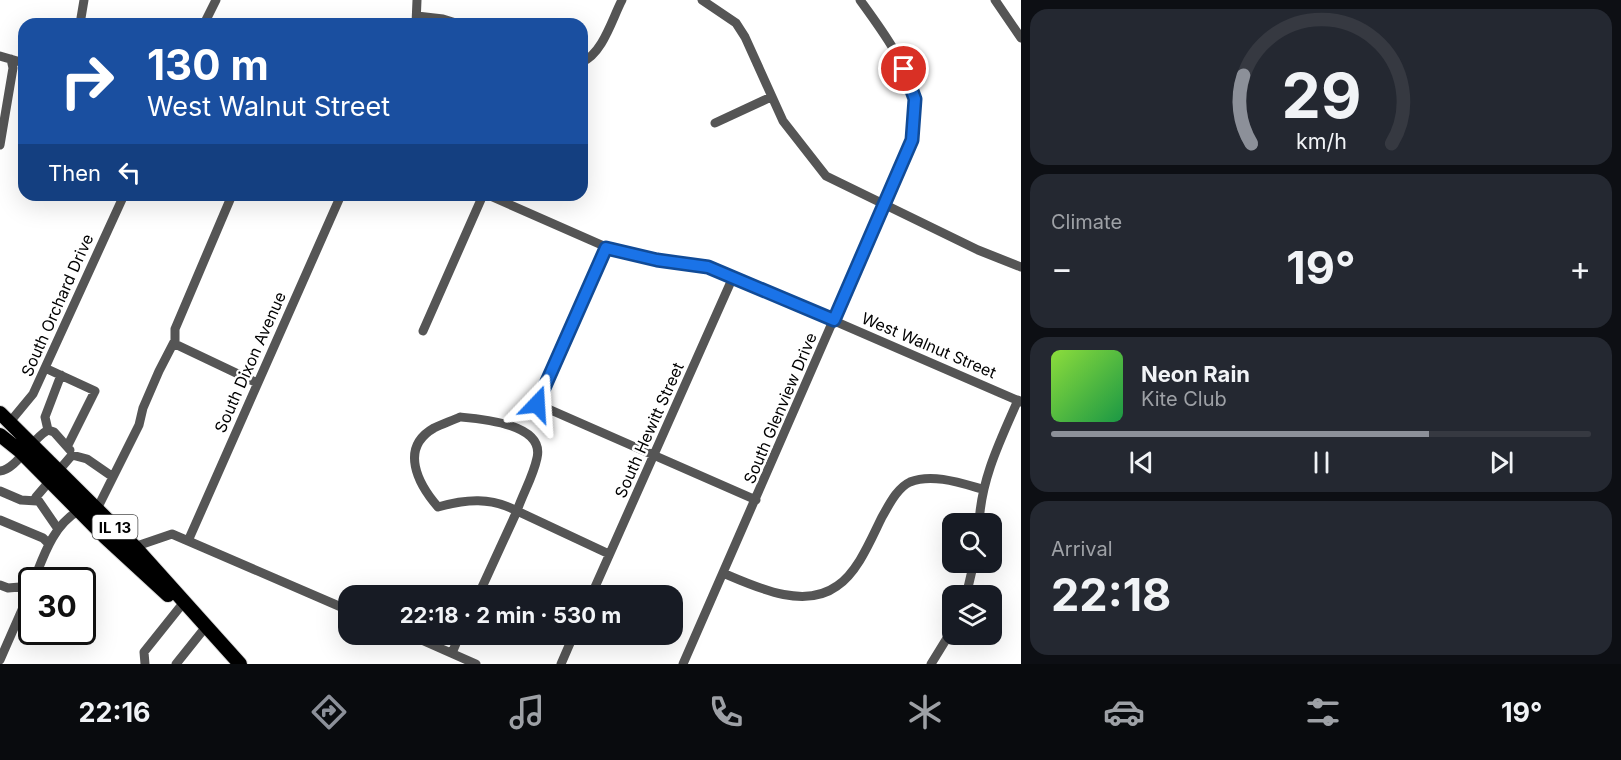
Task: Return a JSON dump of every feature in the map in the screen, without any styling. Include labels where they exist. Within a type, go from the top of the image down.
[{"type":"highway","name":"IL 13","points":[[4,418],[26,449],[53,475],[98,510],[135,547],[240,664]]},
{"type":"highway","name":"IL 13","points":[[0,435],[26,449]]},
{"type":"highway","name":"IL 13","points":[[53,475],[83,516],[224,647]]},
{"type":"street","points":[[81,18],[84,0]]},
{"type":"street","points":[[207,18],[216,0]]},
{"type":"street","points":[[417,0],[417,18]]},
{"type":"street","points":[[588,59],[598,48],[622,0]]},
{"type":"street","points":[[702,0],[736,23],[745,37],[771,97],[795,140],[826,176],[978,250],[1021,267]]},
{"type":"street","name":"South Glenview Drive","points":[[683,664],[912,140],[915,99],[904,69],[876,21],[860,0]]},
{"type":"street","points":[[995,0],[1021,38]]},
{"type":"street","points":[[0,56],[18,61]]},
{"type":"street","points":[[0,146],[11,82],[11,59]]},
{"type":"street","points":[[715,123],[771,97]]},
{"type":"street","name":"South Orchard Drive","points":[[4,418],[30,400],[121,201]]},
{"type":"street","points":[[39,567],[58,529],[98,510],[139,425],[143,408],[174,342],[175,329],[229,201]]},
{"type":"street","name":"South Dixon Avenue","points":[[188,541],[338,201]]},
{"type":"street","points":[[423,331],[480,201]]},
{"type":"street","name":"West Walnut Street","points":[[501,201],[606,248],[657,260],[708,267],[1019,401]]},
{"type":"street","points":[[606,248],[537,404],[756,500]]},
{"type":"street","name":"South Hewitt Street","points":[[596,585],[733,277]]},
{"type":"street","points":[[174,342],[257,383]]},
{"type":"street","points":[[45,368],[94,391],[68,445]]},
{"type":"street","points":[[61,375],[45,417],[48,430],[68,445],[72,454],[87,459],[113,477]]},
{"type":"street","points":[[980,513],[982,489],[992,457],[1019,401]]},
{"type":"street","points":[[483,585],[517,511],[538,455],[536,443],[526,431],[485,419],[460,417],[433,429],[423,438],[413,460],[416,475],[426,493],[438,507],[475,499],[502,503],[517,511],[609,554]]},
{"type":"street","points":[[0,471],[9,469],[26,449],[48,430]]},
{"type":"street","points":[[58,529],[36,497],[72,454]]},
{"type":"street","points":[[723,573],[775,593],[791,595],[828,592],[839,585],[850,572],[900,488],[921,479],[954,481],[982,489]]},
{"type":"street","points":[[0,491],[21,500],[37,501]]},
{"type":"street","points":[[0,520],[43,538],[49,544]]},
{"type":"street","points":[[120,552],[146,545],[165,534],[172,534],[338,606]]},
{"type":"street","points":[[0,585],[8,588],[18,587]]},
{"type":"street","points":[[145,664],[144,652],[180,607]]},
{"type":"street","points":[[0,660],[18,618]]},
{"type":"street","points":[[176,664],[204,629]]},
{"type":"street","points":[[433,645],[476,664]]},
{"type":"street","points":[[452,653],[455,645]]},
{"type":"street","points":[[561,664],[569,645]]},
{"type":"street","points":[[931,664],[943,645]]},
{"type":"route","points":[[537,404],[606,248],[657,260],[708,267],[834,320],[912,140],[915,99],[904,69]]}]
